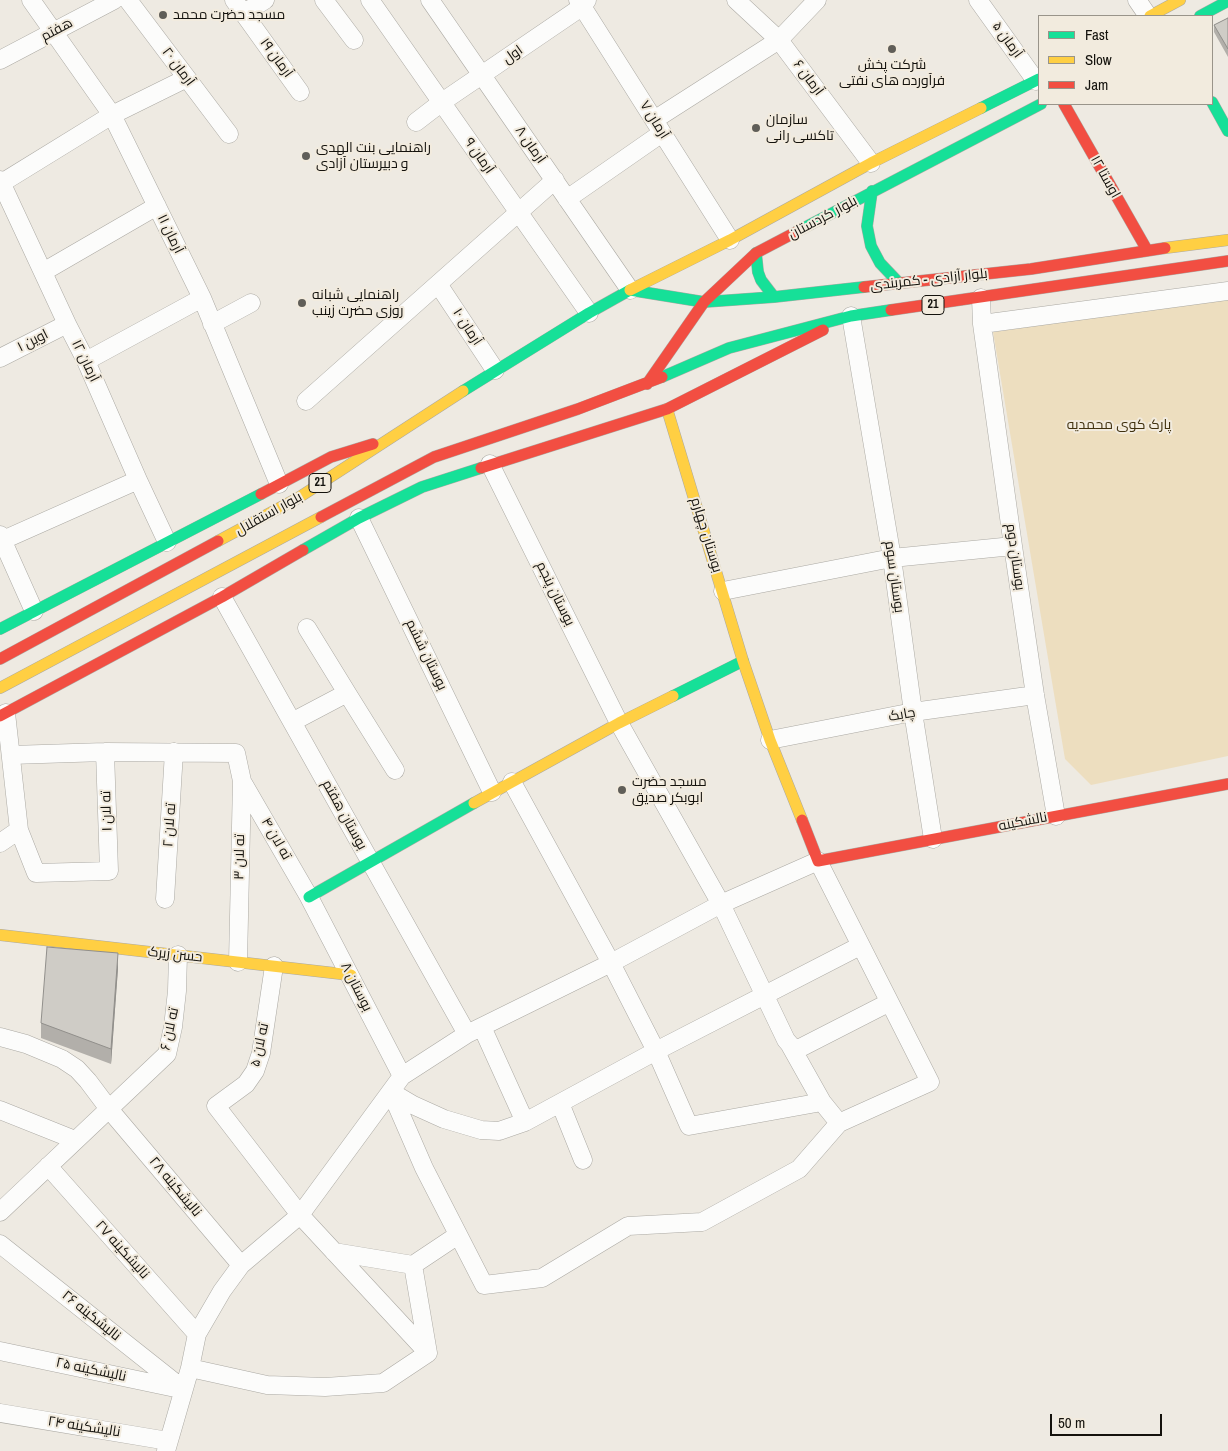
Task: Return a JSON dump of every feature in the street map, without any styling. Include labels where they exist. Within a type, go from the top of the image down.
[{"type":"main road","points":[[1151,15],[1180,0]]},
{"type":"main road","points":[[1202,15],[1228,1]]},
{"type":"main road","name":"بلوار کردستان","points":[[630,290],[730,240],[871,163],[1038,80]]},
{"type":"main road","points":[[1213,104],[1228,131]]},
{"type":"main road","name":"بلوار کردستان","points":[[647,384],[704,302],[756,253],[1039,105]]},
{"type":"main road","name":"اوستا ۱۲","points":[[1065,105],[1146,250]]},
{"type":"main road","points":[[872,191],[867,226],[871,246],[880,263],[899,283]]},
{"type":"main road","name":"بلوار آزادی - کمربندی","points":[[630,290],[704,302],[774,297],[1031,269],[1146,250],[1228,240]]},
{"type":"main road","points":[[756,253],[761,280],[774,297]]},
{"type":"main road","name":"بلوار آزادی - کمربندی","points":[[647,384],[729,348],[851,316],[1228,261]]},
{"type":"main road","name":"بلوار استقلال","points":[[0,659],[298,498],[496,370],[589,312],[630,290]]},
{"type":"main road","points":[[3,714],[222,597],[360,518],[422,487],[668,409],[851,316]]},
{"type":"main road","name":"بلوار استقلال","points":[[0,688],[434,457],[647,384]]},
{"type":"main road","name":"بوستان چهارم","points":[[668,409],[743,661],[770,740],[818,861]]},
{"type":"main road","points":[[0,629],[331,457],[387,439]]},
{"type":"main road","points":[[309,897],[492,792],[619,723],[743,661]]},
{"type":"main road","name":"نالشکینه","points":[[818,861],[1228,784]]},
{"type":"main road","name":"حسن زیرک","points":[[0,935],[351,975]]},
{"type":"street","name":"آرمان ۱۱","points":[[31,0],[112,115],[202,298],[279,484]]},
{"type":"street","name":"هفتم","points":[[0,60],[114,0]]},
{"type":"street","name":"آرمان ۲۰","points":[[128,0],[229,134]]},
{"type":"street","points":[[239,7],[265,0]]},
{"type":"street","points":[[324,0],[354,40]]},
{"type":"street","name":"آرمان ۹","points":[[370,0],[589,312]]},
{"type":"street","name":"آرمان ۸","points":[[430,0],[630,290]]},
{"type":"street","name":"آرمان ۶","points":[[736,0],[779,40],[871,163]]},
{"type":"street","points":[[567,199],[658,127],[779,40],[817,0]]},
{"type":"street","name":"آرمان ۵","points":[[978,0],[1038,80]]},
{"type":"street","points":[[1136,0],[1148,15]]},
{"type":"street","name":"اول","points":[[416,122],[442,102],[483,76],[583,2]]},
{"type":"street","name":"آرمان ۷","points":[[583,2],[658,127],[730,240]]},
{"type":"street","name":"آرمان ۱۹","points":[[239,7],[300,92]]},
{"type":"street","points":[[0,182],[112,115],[187,78]]},
{"type":"street","points":[[306,402],[555,180]]},
{"type":"street","name":"آرمان ۱۲","points":[[0,182],[86,361],[167,542]]},
{"type":"street","points":[[43,272],[157,206]]},
{"type":"street","name":"آرمان ۱۰","points":[[438,284],[496,370]]},
{"type":"street","points":[[982,324],[1228,290]]},
{"type":"street","points":[[86,361],[202,298]]},
{"type":"street","name":"بوستان دوم","points":[[980,298],[1013,546],[1056,816]]},
{"type":"street","points":[[212,324],[251,304]]},
{"type":"street","name":"بوستان سوم","points":[[851,316],[892,558],[912,712],[933,839]]},
{"type":"street","name":"اوین ۱","points":[[0,358],[67,324]]},
{"type":"street","name":"بوستان پنجم","points":[[490,464],[619,723],[721,904],[780,1027],[822,1102],[839,1123]]},
{"type":"street","points":[[34,611],[1,538],[138,480]]},
{"type":"street","name":"بوستان ششم","points":[[360,518],[492,792]]},
{"type":"street","points":[[722,591],[892,558],[1013,546]]},
{"type":"street","name":"بوستان هفتم","points":[[222,597],[371,862],[474,1030],[525,1122]]},
{"type":"street","points":[[307,628],[395,770]]},
{"type":"street","points":[[292,722],[347,693]]},
{"type":"street","name":"چابک","points":[[770,740],[912,712],[1036,695]]},
{"type":"street","points":[[0,843],[19,830],[11,755],[3,714]]},
{"type":"street","name":"ته لان ۱","points":[[19,830],[36,873],[109,871],[105,752]]},
{"type":"street","points":[[11,755],[174,752]]},
{"type":"street","name":"ته لان ۳","points":[[174,752],[236,753],[242,781],[238,962]]},
{"type":"street","name":"ته لان ۲","points":[[165,899],[174,752]]},
{"type":"street","name":"ته لان ۴","points":[[242,781],[309,897]]},
{"type":"street","points":[[512,782],[611,963],[656,1051],[689,1126],[822,1102]]},
{"type":"street","points":[[167,1446],[190,1368],[197,1334],[222,1290],[241,1265],[300,1215],[402,1076],[474,1030],[611,963],[721,904],[818,861],[930,1082],[839,1123],[799,1170],[702,1222],[628,1226],[542,1278],[484,1285],[424,1168],[391,1092]]},
{"type":"street","name":"بوستان ۸","points":[[309,897],[402,1076]]},
{"type":"street","points":[[391,1092],[413,1105],[436,1115],[481,1130],[500,1131],[525,1122],[656,1051],[860,946]]},
{"type":"street","name":"ته لان ۶","points":[[0,1212],[167,1054],[173,1027],[177,991],[178,955]]},
{"type":"street","name":"ته لان ۵","points":[[274,966],[261,1052],[255,1071],[246,1084],[216,1106],[300,1215]]},
{"type":"street","points":[[790,1045],[796,1048],[804,1046],[886,1004],[887,997]]},
{"type":"street","name":"نالیشکینه ۲۸","points":[[0,1038],[26,1044],[62,1059],[77,1069],[241,1265]]},
{"type":"street","points":[[560,1104],[583,1160]]},
{"type":"street","points":[[0,1110],[75,1140]]},
{"type":"street","name":"نالیشکینه ۲۷","points":[[48,1166],[197,1334]]},
{"type":"street","points":[[300,1215],[428,1353]]},
{"type":"street","points":[[334,1252],[413,1265],[458,1235]]},
{"type":"street","name":"نالیشکینه ۲۶","points":[[0,1244],[183,1389]]},
{"type":"street","points":[[413,1265],[428,1353]]},
{"type":"street","name":"نالیشکینه ۲۵","points":[[0,1351],[183,1389]]},
{"type":"street","points":[[190,1368],[268,1386],[324,1387],[383,1383],[428,1353]]},
{"type":"street","name":"نالیشکینه ۲۴","points":[[0,1413],[167,1446]]},
{"type":"green space","name":"پارک کوی محمدیه","points":[[1228,298],[1228,756],[1091,785],[1065,759],[993,332]]},
{"type":"building","points":[[1228,18],[1228,49],[1214,25]]},
{"type":"building","points":[[47,947],[118,953],[111,1049],[41,1023]]},
{"type":"traffic: fast","points":[[1202,15],[1228,1]]},
{"type":"traffic: fast","points":[[981,108],[1038,80]]},
{"type":"traffic: fast","points":[[1213,104],[1228,131]]},
{"type":"traffic: fast","points":[[796,232],[1039,105]]},
{"type":"traffic: fast","points":[[872,191],[867,226],[871,246],[880,263],[899,283]]},
{"type":"traffic: fast","points":[[756,253],[761,280],[774,297]]},
{"type":"traffic: fast","points":[[463,391],[589,313],[630,290],[704,302],[774,297],[864,287]]},
{"type":"traffic: fast","points":[[662,377],[729,348],[851,316],[891,310]]},
{"type":"traffic: fast","points":[[303,550],[359,518],[422,487],[481,468]]},
{"type":"traffic: fast","points":[[0,629],[261,494]]},
{"type":"traffic: fast","points":[[673,696],[743,661]]},
{"type":"traffic: fast","points":[[309,897],[474,803]]},
{"type":"traffic: slow","points":[[1152,15],[1180,0]]},
{"type":"traffic: slow","points":[[630,290],[730,240],[871,163],[981,108]]},
{"type":"traffic: slow","points":[[1165,248],[1228,240]]},
{"type":"traffic: slow","points":[[218,541],[298,498],[463,391]]},
{"type":"traffic: slow","points":[[667,409],[743,661],[770,740],[802,820]]},
{"type":"traffic: slow","points":[[0,688],[321,517]]},
{"type":"traffic: slow","points":[[474,803],[619,723],[673,696]]},
{"type":"traffic: slow","points":[[0,935],[351,975]]},
{"type":"traffic: jam","points":[[1065,105],[1147,250]]},
{"type":"traffic: jam","points":[[647,384],[704,302],[756,253],[796,232]]},
{"type":"traffic: jam","points":[[864,287],[1031,269],[1165,248]]},
{"type":"traffic: jam","points":[[891,310],[1228,261]]},
{"type":"traffic: jam","points":[[481,468],[667,409],[823,330]]},
{"type":"traffic: jam","points":[[321,517],[434,457],[578,409],[662,377]]},
{"type":"traffic: jam","points":[[261,494],[331,457],[373,444]]},
{"type":"traffic: jam","points":[[0,659],[218,541]]},
{"type":"traffic: jam","points":[[0,716],[222,597],[303,550]]},
{"type":"traffic: jam","points":[[802,820],[818,861],[1228,784]]},
{"type":"place","name":"مسجد حضرت محمد","points":[[163,15]]},
{"type":"place","name":"شرکت پخش فرآورده های نفتی","points":[[892,49]]},
{"type":"place","name":"سازمان تاکسی رانی","points":[[756,128]]},
{"type":"place","name":"راهنمایی بنت الهدی و دبیرستان آزادی","points":[[306,156]]},
{"type":"place","name":"راهنمایی شبانه روزی حضرت زینب","points":[[302,303]]},
{"type":"place","name":"مسجد حضرت ابوبکر صدیق","points":[[622,790]]}]
